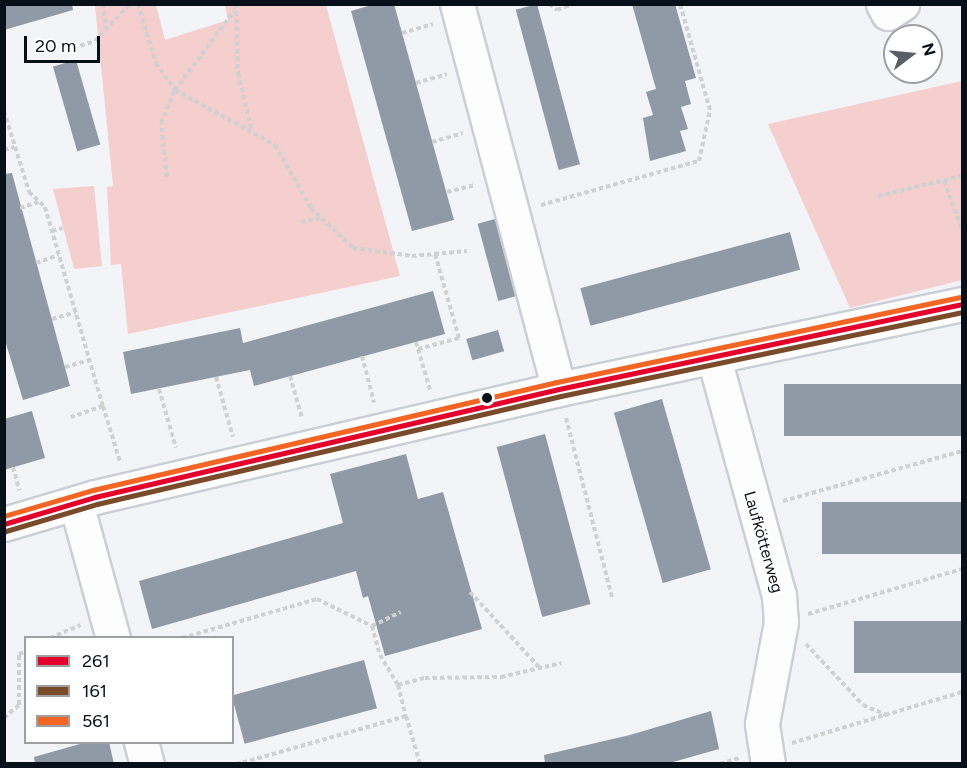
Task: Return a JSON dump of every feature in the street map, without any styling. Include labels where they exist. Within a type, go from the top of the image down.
[{"type":"street","points":[[457,4],[559,389]]},
{"type":"street","points":[[883,4],[888,13],[902,4]]},
{"type":"street","points":[[4,524],[76,503],[185,476],[559,389],[963,304]]},
{"type":"street","name":"Laufkötterweg","points":[[714,358],[779,595],[781,622],[762,724],[766,757]]},
{"type":"street","points":[[76,503],[112,636]]},
{"type":"street","points":[[142,744],[147,764]]},
{"type":"path","points":[[103,4],[106,30]]},
{"type":"path","points":[[66,50],[95,41],[130,4]]},
{"type":"path","points":[[138,4],[156,63],[175,90],[251,129],[275,145],[311,208],[354,248],[412,256],[467,251]]},
{"type":"path","points":[[236,4],[234,11],[237,73],[251,129]]},
{"type":"path","points":[[549,4],[557,10],[573,4]]},
{"type":"path","points":[[512,214],[699,161],[710,110],[680,4]]},
{"type":"path","points":[[167,177],[161,123],[175,90],[234,11]]},
{"type":"path","points":[[4,111],[29,192],[45,207],[128,490]]},
{"type":"path","points":[[4,150],[15,147]]},
{"type":"path","points":[[878,196],[963,176]]},
{"type":"path","points":[[944,180],[963,229]]},
{"type":"path","points":[[20,208],[39,202]]},
{"type":"path","points":[[301,222],[321,218]]},
{"type":"path","points":[[52,231],[63,228]]},
{"type":"path","points":[[418,349],[459,338],[435,254]]},
{"type":"path","points":[[36,263],[60,255]]},
{"type":"path","points":[[51,319],[76,312]]},
{"type":"path","points":[[416,342],[438,417]]},
{"type":"path","points":[[362,356],[381,430]]},
{"type":"path","points":[[65,367],[90,360]]},
{"type":"path","points":[[290,376],[310,447]]},
{"type":"path","points":[[216,377],[240,463]]},
{"type":"path","points":[[159,389],[185,476]]},
{"type":"path","points":[[559,389],[612,597]]},
{"type":"path","points":[[71,417],[104,406]]},
{"type":"path","points":[[754,509],[963,451]]},
{"type":"path","points":[[781,622],[963,569]]},
{"type":"path","points":[[470,592],[540,668]]},
{"type":"path","points":[[189,636],[317,599],[372,626],[380,656],[398,685],[420,764]]},
{"type":"path","points":[[372,626],[401,612]]},
{"type":"path","points":[[781,622],[801,638],[833,677],[862,705],[887,715]]},
{"type":"path","points":[[4,718],[19,705],[18,654],[24,652]]},
{"type":"path","points":[[398,685],[425,678],[501,677],[561,663]]},
{"type":"path","points":[[766,757],[887,715],[963,692]]},
{"type":"path","points":[[238,764],[406,716]]},
{"type":"shaded area","points":[[95,5],[156,5],[165,40],[228,20],[225,5],[326,5],[400,276],[128,334],[121,264],[111,265],[107,187],[113,186]]},
{"type":"shaded area","points":[[962,81],[962,280],[850,308],[768,124]]},
{"type":"shaded area","points":[[94,186],[102,266],[74,269],[53,189]]},
{"type":"building","points":[[4,4],[72,4],[73,10],[4,30]]},
{"type":"building","points":[[375,4],[394,4],[454,220],[412,231],[351,11]]},
{"type":"building","points":[[537,4],[580,164],[559,170],[516,10]]},
{"type":"building","points":[[632,4],[675,4],[696,78],[685,81],[691,104],[681,107],[688,129],[680,131],[686,151],[650,161],[643,118],[653,115],[646,92],[656,89]]},
{"type":"building","points":[[76,60],[100,145],[77,151],[53,67]]},
{"type":"building","points":[[12,173],[70,386],[23,400],[4,337],[4,174]]},
{"type":"building","points":[[495,219],[516,296],[498,301],[478,224]]},
{"type":"building","points":[[790,232],[800,270],[590,326],[580,288]]},
{"type":"building","points":[[433,291],[445,334],[254,386],[250,370],[131,394],[123,352],[240,328],[243,343]]},
{"type":"building","points":[[498,330],[504,351],[472,360],[466,339]]},
{"type":"building","points":[[784,384],[962,384],[962,436],[784,436]]},
{"type":"building","points":[[662,399],[711,569],[663,583],[614,413]]},
{"type":"building","points":[[32,411],[45,458],[4,470],[4,419]]},
{"type":"building","points":[[545,434],[591,604],[542,617],[497,447]]},
{"type":"building","points":[[406,454],[418,499],[443,492],[482,629],[385,656],[368,596],[363,598],[356,571],[152,629],[139,581],[343,523],[330,474]]},
{"type":"building","points":[[822,502],[962,502],[962,554],[822,554]]},
{"type":"building","points":[[854,621],[962,621],[962,673],[854,673]]},
{"type":"building","points":[[364,660],[377,708],[245,744],[234,704],[234,695]]},
{"type":"building","points":[[711,711],[719,749],[666,764],[545,764],[544,755],[630,735]]},
{"type":"building","points":[[80,744],[109,744],[114,764],[35,764],[34,757]]},
{"type":"transit line","name":"561","points":[[4,516],[93,490],[557,382],[960,297]]},
{"type":"transit line","name":"261","points":[[4,524],[95,497],[559,389],[962,304]]},
{"type":"transit line","name":"161","points":[[6,531],[97,504],[561,396],[962,312]]}]
